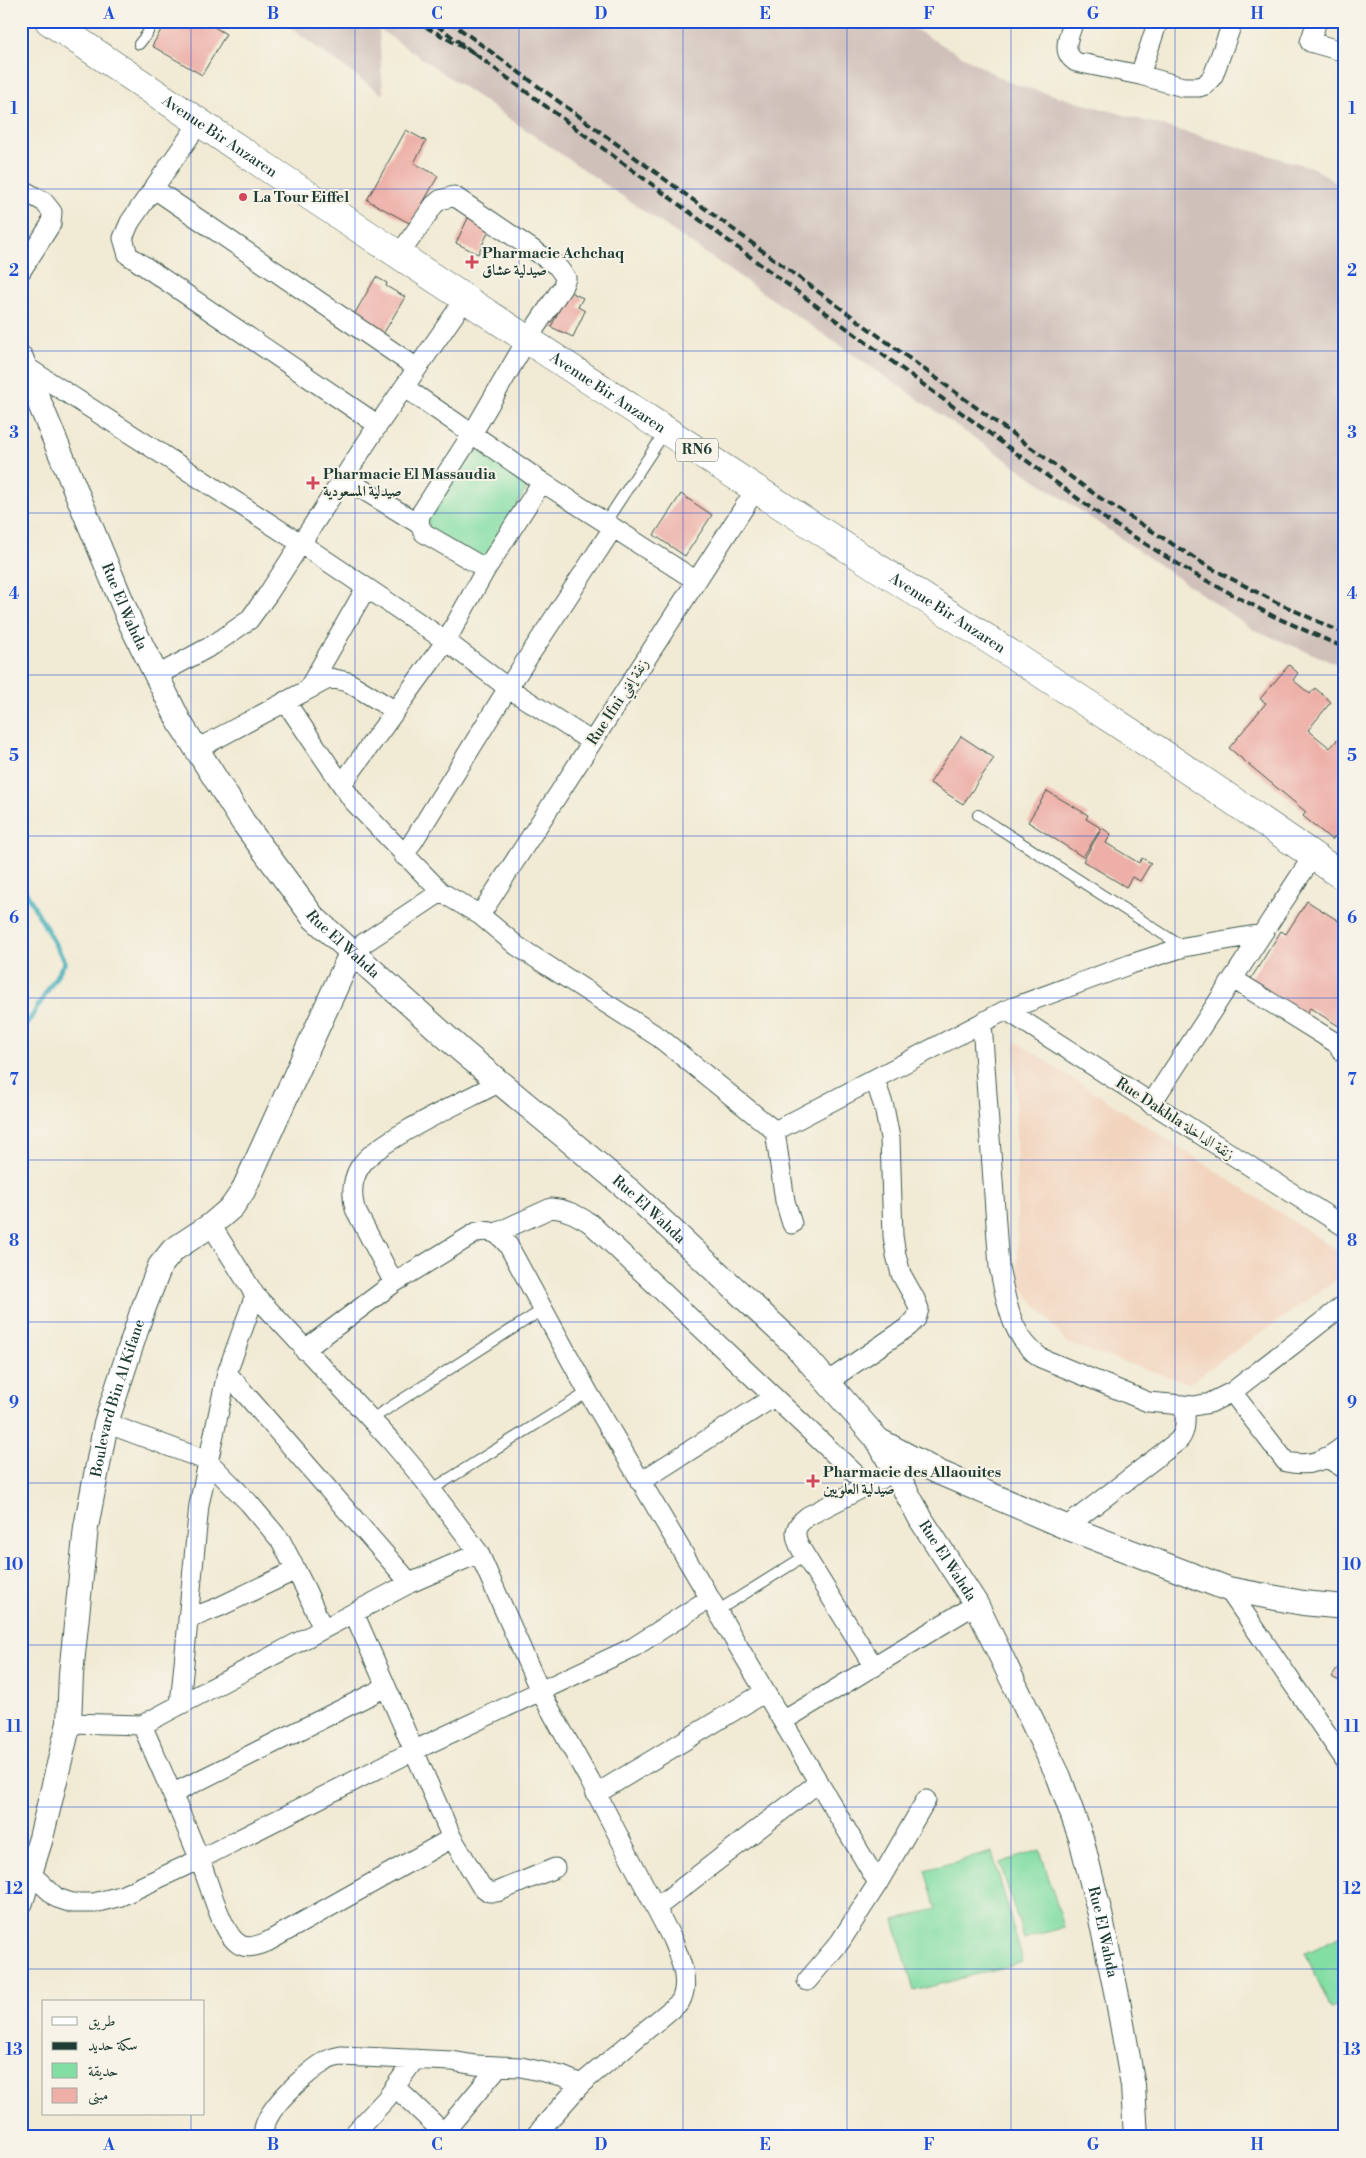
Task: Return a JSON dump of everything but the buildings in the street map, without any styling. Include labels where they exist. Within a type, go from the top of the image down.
[{"type":"main road","name":"Avenue Bir Anzaren","points":[[58,24],[199,123],[756,489],[1187,768],[1345,878]]},
{"type":"street","points":[[1074,21],[1066,48],[1071,59],[1084,65],[1140,74],[1183,87],[1205,85],[1213,76],[1233,21]]},
{"type":"street","points":[[1140,74],[1158,21]]},
{"type":"street","points":[[1317,21],[1310,42],[1345,52]]},
{"type":"street","points":[[199,123],[130,222],[123,238],[130,258],[378,425]]},
{"type":"street","points":[[153,188],[417,368]]},
{"type":"street","points":[[21,189],[44,202],[52,212],[51,224],[21,271]]},
{"type":"street","points":[[399,255],[434,205],[440,200],[454,196],[485,215],[557,266],[566,278],[562,288],[528,338],[472,434],[424,507],[420,515],[419,524]]},
{"type":"street","points":[[156,676],[213,645],[249,620],[268,594],[378,425],[465,298]]},
{"type":"street","points":[[23,362],[300,543],[446,641],[508,688],[592,742]]},
{"type":"street","name":"Rue El Wahda","points":[[23,362],[77,497],[156,676],[180,724],[243,822],[312,917],[352,951],[454,1045],[630,1191],[795,1345],[878,1440],[922,1521],[976,1604],[1060,1777],[1081,1838],[1118,2001],[1132,2086],[1136,2137]]},
{"type":"street","points":[[404,387],[542,482],[695,580]]},
{"type":"street","points":[[344,478],[419,524],[426,535],[486,569]]},
{"type":"street","points":[[342,784],[446,641],[486,569],[542,482]]},
{"type":"street","name":"Rue Ifni زنقة إفني","points":[[480,915],[695,580],[756,489]]},
{"type":"street","points":[[404,856],[609,526]]},
{"type":"street","points":[[308,689],[366,588]]},
{"type":"street","points":[[197,749],[330,678],[338,678],[348,682],[394,710]]},
{"type":"street","points":[[284,701],[353,801],[404,856],[441,892],[480,915],[517,946],[660,1038],[776,1131],[785,1201],[792,1224]]},
{"type":"street","points":[[1152,1104],[1314,856]]},
{"type":"street","points":[[352,951],[441,892]]},
{"type":"street","points":[[776,1131],[1006,1010],[1131,964],[1184,947],[1262,934]]},
{"type":"street","name":"Boulevard Bin Al Kifane","points":[[21,1902],[41,1838],[69,1724],[71,1674],[86,1527],[106,1423],[142,1312],[160,1266],[173,1250],[211,1225],[232,1207],[243,1191],[352,951]]},
{"type":"street","points":[[1233,979],[1336,1043],[1345,1055]]},
{"type":"street","name":"Rue Dakhla زنقة الداخلة","points":[[1006,1010],[1345,1226]]},
{"type":"street","points":[[982,1023],[999,1267],[1007,1305],[1018,1336],[1030,1351],[1049,1362],[1148,1402],[1185,1406],[1210,1404],[1232,1392],[1345,1304]]},
{"type":"street","points":[[828,1382],[908,1327],[916,1319],[918,1310],[916,1299],[901,1274],[896,1255],[893,1236],[890,1138],[884,1107],[875,1080]]},
{"type":"street","points":[[394,1283],[355,1209],[353,1186],[362,1164],[407,1132],[500,1082]]},
{"type":"street","points":[[496,1233],[551,1208],[574,1213],[590,1223],[867,1486]]},
{"type":"street","points":[[211,1225],[255,1295],[370,1420],[431,1490],[479,1553],[540,1691],[656,1908],[679,1956],[685,1991],[680,2002],[581,2084],[534,2137]]},
{"type":"street","points":[[304,1350],[394,1283],[477,1232],[489,1230],[496,1233],[508,1245],[542,1310],[640,1482],[878,1883]]},
{"type":"street","points":[[180,1705],[198,1505],[227,1374],[255,1295]]},
{"type":"street","points":[[227,1374],[410,1583]]},
{"type":"street","points":[[1232,1392],[1286,1462],[1302,1465],[1313,1464],[1345,1445]]},
{"type":"street","points":[[640,1482],[774,1397]]},
{"type":"street","points":[[1066,1527],[1182,1437],[1185,1426],[1185,1406]]},
{"type":"street","points":[[106,1423],[208,1461],[249,1503],[281,1541],[323,1629]]},
{"type":"street","points":[[878,1440],[938,1472],[1066,1527],[1228,1589],[1303,1603],[1345,1607]]},
{"type":"street","points":[[1326,1457],[1345,1469]]},
{"type":"street","points":[[874,1667],[805,1556],[796,1536],[798,1524],[808,1516],[896,1471]]},
{"type":"street","points":[[69,1724],[142,1725],[410,1583],[479,1553]]},
{"type":"street","points":[[188,1619],[219,1607],[296,1570]]},
{"type":"street","points":[[1228,1589],[1345,1760]]},
{"type":"street","points":[[783,1722],[976,1604]]},
{"type":"street","points":[[30,1873],[57,1898],[72,1903],[82,1904],[121,1896],[200,1859],[414,1750],[634,1647],[713,1605]]},
{"type":"street","points":[[354,1613],[452,1838],[481,1886],[489,1892],[497,1892],[556,1868]]},
{"type":"street","points":[[172,1794],[386,1687]]},
{"type":"street","points":[[596,1794],[765,1692]]},
{"type":"street","points":[[142,1725],[200,1859],[226,1929],[236,1942],[248,1948],[267,1942],[452,1838]]},
{"type":"street","points":[[656,1908],[819,1782]]},
{"type":"street","points":[[807,1981],[840,1942],[878,1883],[926,1800]]},
{"type":"street","points":[[265,2137],[262,2132],[272,2108],[314,2069],[327,2060],[340,2056],[415,2059],[521,2067],[546,2072],[581,2084]]},
{"type":"street","points":[[351,2137],[395,2087],[415,2059]]},
{"type":"street","points":[[395,2087],[444,2136],[499,2066]]},
{"type":"lane","points":[[139,44],[147,34],[153,21]]},
{"type":"lane","points":[[609,526],[666,430]]},
{"type":"lane","points":[[978,815],[1184,947]]},
{"type":"lane","points":[[370,1420],[542,1310]]},
{"type":"lane","points":[[431,1490],[588,1392]]},
{"type":"lane","points":[[713,1605],[805,1556]]},
{"type":"shaded area","points":[[280,21],[900,21],[1010,83],[1314,168],[1345,188],[1345,667],[1254,630],[379,29],[383,95]]},
{"type":"shaded area","points":[[1015,1041],[1345,1255],[1345,1274],[1189,1383],[1068,1344],[1018,1283]]},
{"type":"green space","points":[[472,446],[530,483],[484,560],[429,529],[427,515]]},
{"type":"green space","points":[[1040,1850],[1064,1927],[1024,1939],[1000,1863]]},
{"type":"green space","points":[[992,1852],[1023,1962],[914,1991],[894,1920],[936,1909],[925,1870]]},
{"type":"green space","points":[[1345,1934],[1345,2002],[1331,2009],[1305,1953]]},
{"type":"waterway","points":[[21,891],[27,894],[65,962],[21,1034]]},
{"type":"railway","points":[[415,21],[475,54],[431,21]]},
{"type":"railway","points":[[449,21],[1097,496],[1207,566],[1276,602],[1345,634]]},
{"type":"railway","points":[[475,54],[1107,520],[1194,574],[1273,616],[1345,648]]},
{"type":"place","name":"La Tour Eiffel","points":[[243,197]]},
{"type":"place","name":"Pharmacie Achchaq صيدلية عشاق","points":[[472,262]]},
{"type":"place","name":"Pharmacie El Massaudia صيدلية المسعودية","points":[[313,483]]},
{"type":"place","name":"Pharmacie des Allaouites صيدلية العلويين","points":[[813,1481]]}]
